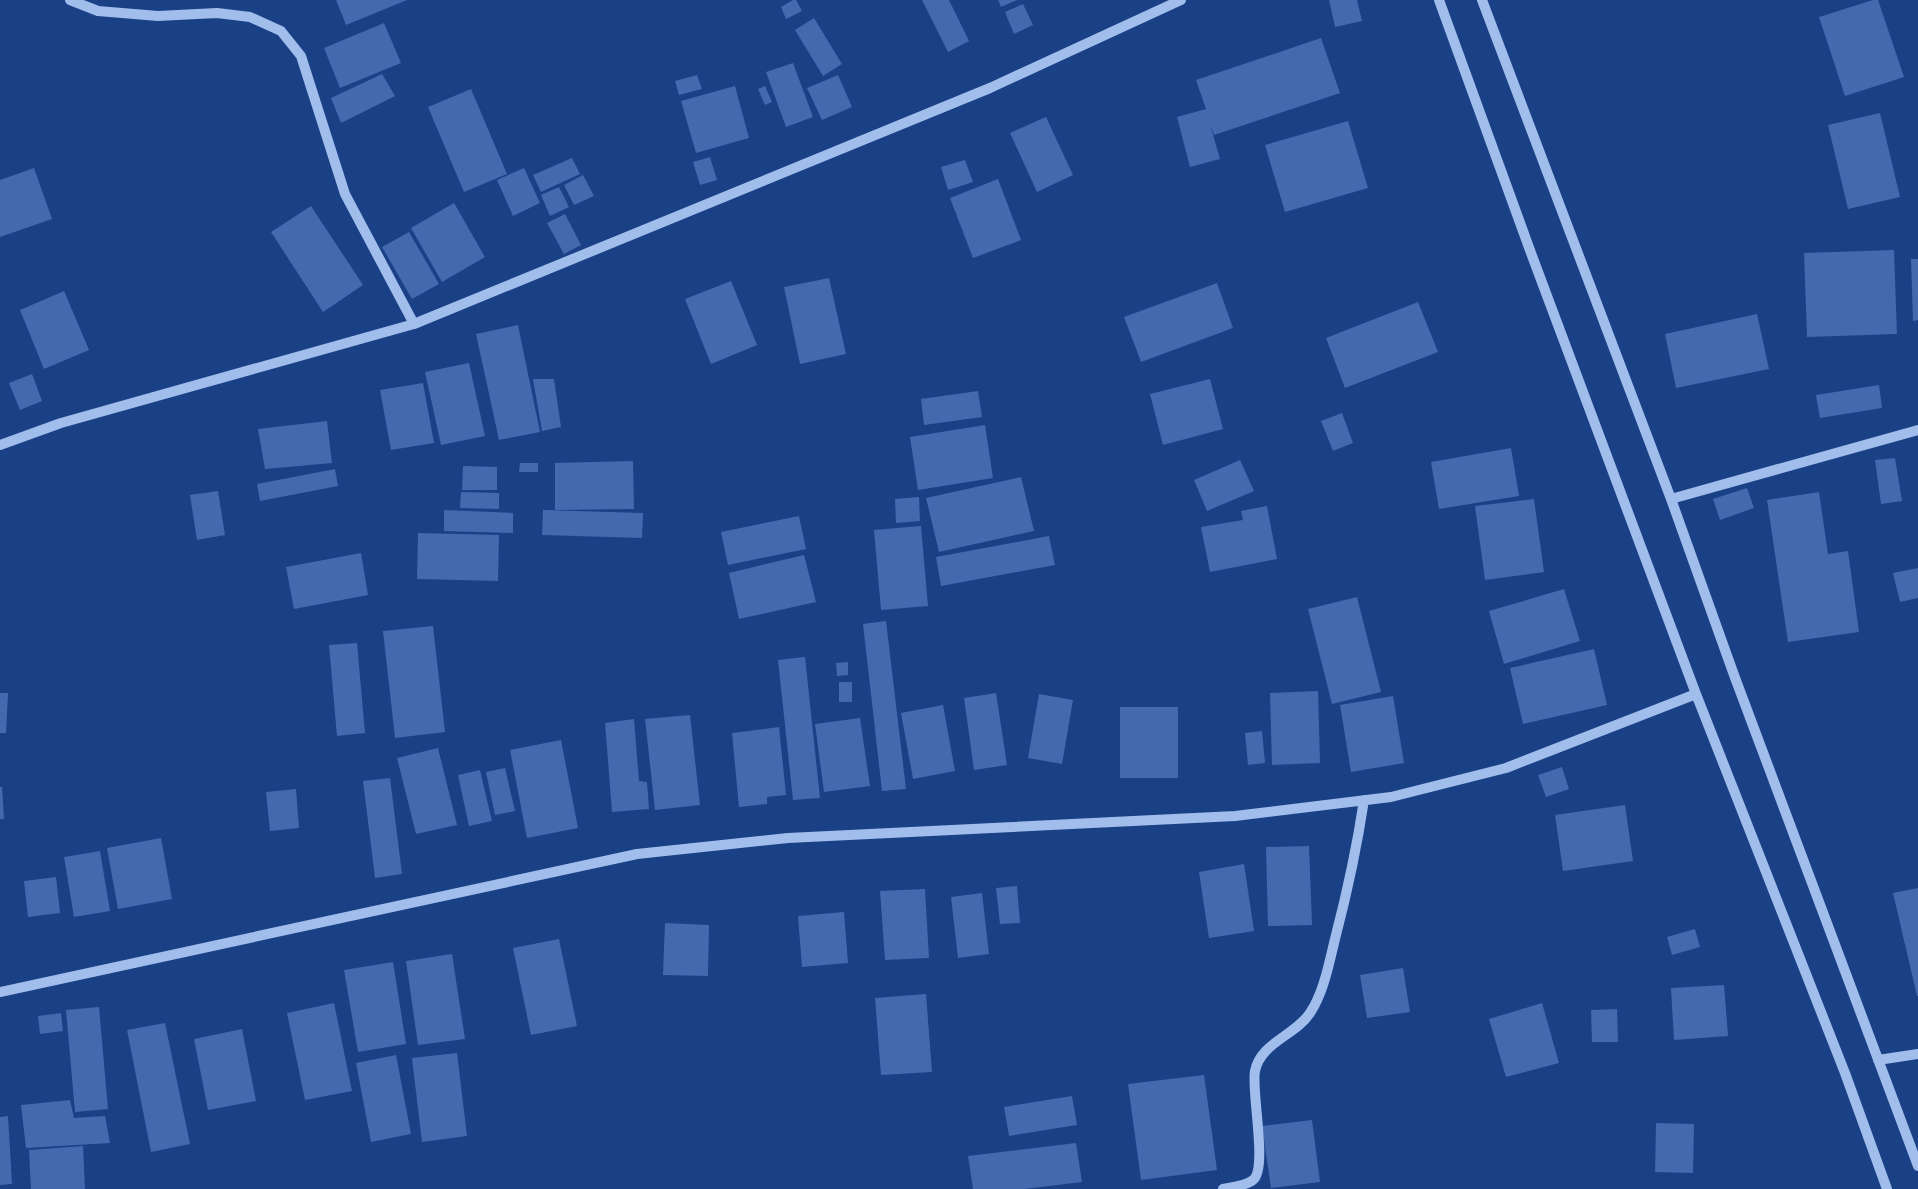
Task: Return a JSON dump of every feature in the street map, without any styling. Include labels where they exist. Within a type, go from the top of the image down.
[{"type":"street","points":[[70,0],[99,11],[158,16],[217,13],[250,17],[281,31],[301,56],[345,194],[414,324]]},
{"type":"street","points":[[0,445],[72,420],[414,324],[990,88],[1181,0]]},
{"type":"street","points":[[1439,0],[1696,694],[1845,1073],[1887,1189]]},
{"type":"street","points":[[1482,0],[1671,499],[1734,675],[1918,1166]]},
{"type":"street","points":[[1671,499],[1918,430]]},
{"type":"street","points":[[0,992],[637,854],[788,838],[1235,816],[1391,797],[1506,768],[1696,694]]},
{"type":"street","points":[[1223,1189],[1242,1185],[1257,1176],[1259,1153],[1255,1071],[1270,1047],[1298,1028],[1311,1012],[1322,984],[1346,897],[1364,800]]},
{"type":"street","points":[[1878,1059],[1918,1054]]},
{"type":"building","points":[[336,0],[407,0],[346,25]]},
{"type":"building","points":[[796,0],[802,11],[786,19],[781,7]]},
{"type":"building","points":[[922,0],[949,0],[969,41],[948,52]]},
{"type":"building","points":[[998,0],[1017,0],[1001,7]]},
{"type":"building","points":[[1329,0],[1357,0],[1362,21],[1335,27]]},
{"type":"building","points":[[1878,0],[1904,77],[1845,96],[1819,17]]},
{"type":"building","points":[[1023,4],[1033,25],[1014,34],[1005,12]]},
{"type":"building","points":[[814,18],[842,64],[823,76],[795,30]]},
{"type":"building","points":[[384,23],[401,63],[340,88],[324,48]]},
{"type":"building","points":[[1321,38],[1340,93],[1214,135],[1210,124],[1220,159],[1190,167],[1177,117],[1206,109],[1196,80]]},
{"type":"building","points":[[793,63],[813,117],[786,127],[766,72]]},
{"type":"building","points":[[382,74],[395,96],[341,123],[331,98]]},
{"type":"building","points":[[697,75],[702,89],[679,95],[675,81]]},
{"type":"building","points":[[838,75],[852,107],[822,120],[807,88]]},
{"type":"building","points":[[735,86],[749,138],[696,153],[681,101]]},
{"type":"building","points":[[765,86],[772,102],[765,105],[758,89]]},
{"type":"building","points":[[471,89],[507,174],[464,192],[428,107]]},
{"type":"building","points":[[1880,113],[1900,197],[1848,209],[1828,125]]},
{"type":"building","points":[[1046,117],[1073,175],[1037,192],[1010,133]]},
{"type":"building","points":[[1348,121],[1368,188],[1285,212],[1265,145]]},
{"type":"building","points":[[710,157],[717,180],[700,185],[693,162]]},
{"type":"building","points":[[572,158],[580,174],[541,192],[533,175]]},
{"type":"building","points":[[965,160],[973,182],[948,190],[941,167]]},
{"type":"building","points":[[34,168],[52,219],[0,237],[0,180]]},
{"type":"building","points":[[524,168],[540,203],[513,216],[497,180]]},
{"type":"building","points":[[583,175],[594,196],[574,205],[564,185]]},
{"type":"building","points":[[998,179],[1021,240],[973,258],[950,198]]},
{"type":"building","points":[[559,187],[569,207],[550,216],[541,195]]},
{"type":"building","points":[[454,203],[485,257],[442,282],[411,228]]},
{"type":"building","points":[[311,206],[363,285],[323,312],[271,232]]},
{"type":"building","points":[[565,214],[581,245],[564,254],[547,223]]},
{"type":"building","points":[[409,232],[439,284],[412,299],[382,247]]},
{"type":"building","points":[[1894,250],[1897,334],[1807,337],[1804,253]]},
{"type":"building","points":[[1911,259],[1918,259],[1918,320],[1913,321]]},
{"type":"building","points":[[829,278],[846,354],[800,364],[784,287]]},
{"type":"building","points":[[731,281],[757,345],[711,364],[685,299]]},
{"type":"building","points":[[1217,283],[1233,328],[1141,362],[1124,317]]},
{"type":"building","points":[[64,291],[89,350],[44,369],[20,310]]},
{"type":"building","points":[[1418,302],[1438,352],[1345,388],[1326,338]]},
{"type":"building","points":[[1757,314],[1769,369],[1676,388],[1665,334]]},
{"type":"building","points":[[518,325],[540,432],[499,440],[476,334]]},
{"type":"building","points":[[469,363],[485,436],[441,445],[425,372]]},
{"type":"building","points":[[32,374],[42,401],[20,410],[9,383]]},
{"type":"building","points":[[533,379],[554,379],[561,427],[542,431]]},
{"type":"building","points":[[1210,379],[1223,429],[1163,445],[1150,394]]},
{"type":"building","points":[[423,383],[434,443],[391,450],[380,390]]},
{"type":"building","points":[[1879,385],[1882,408],[1820,418],[1816,395]]},
{"type":"building","points":[[978,391],[982,417],[924,425],[921,399]]},
{"type":"building","points":[[1342,413],[1353,443],[1333,451],[1321,421]]},
{"type":"building","points":[[327,421],[332,463],[265,469],[258,429]]},
{"type":"building","points":[[985,425],[993,478],[918,490],[910,437]]},
{"type":"building","points":[[1511,448],[1519,496],[1439,509],[1431,462]]},
{"type":"building","points":[[1895,458],[1902,501],[1881,504],[1875,460]]},
{"type":"building","points":[[1240,460],[1254,491],[1207,511],[1194,480]]},
{"type":"building","points":[[633,461],[634,509],[555,510],[555,463]]},
{"type":"building","points":[[520,463],[538,463],[538,472],[519,472]]},
{"type":"building","points":[[463,466],[497,467],[497,490],[462,490]]},
{"type":"building","points":[[335,469],[338,486],[260,501],[257,484]]},
{"type":"building","points":[[1021,477],[1034,531],[939,552],[926,498]]},
{"type":"building","points":[[1747,488],[1754,508],[1720,520],[1713,499]]},
{"type":"building","points":[[218,491],[225,535],[197,540],[190,495]]},
{"type":"building","points":[[461,492],[499,493],[499,509],[460,508]]},
{"type":"building","points":[[1819,492],[1828,554],[1848,551],[1859,632],[1788,642],[1767,500]]},
{"type":"building","points":[[919,497],[920,521],[896,523],[895,499]]},
{"type":"building","points":[[1534,499],[1544,572],[1485,580],[1475,506]]},
{"type":"building","points":[[1267,506],[1277,559],[1210,572],[1201,527],[1243,520],[1241,511]]},
{"type":"building","points":[[444,510],[513,513],[513,533],[444,531]]},
{"type":"building","points":[[543,510],[643,513],[642,538],[542,535]]},
{"type":"building","points":[[799,516],[806,549],[728,565],[721,532]]},
{"type":"building","points":[[921,526],[928,606],[881,610],[874,530]]},
{"type":"building","points":[[418,533],[499,535],[498,581],[417,579]]},
{"type":"building","points":[[1049,536],[1055,565],[941,586],[936,557]]},
{"type":"building","points":[[361,553],[368,595],[294,609],[286,567]]},
{"type":"building","points":[[804,555],[816,602],[739,619],[729,573]]},
{"type":"building","points":[[1918,568],[1918,598],[1900,602],[1893,573]]},
{"type":"building","points":[[1564,589],[1580,641],[1504,664],[1489,611]]},
{"type":"building","points":[[1357,597],[1381,692],[1332,704],[1308,609]]},
{"type":"building","points":[[886,621],[906,789],[882,791],[863,624]]},
{"type":"building","points":[[433,626],[445,732],[395,738],[383,631]]},
{"type":"building","points":[[357,643],[365,733],[337,736],[329,645]]},
{"type":"building","points":[[1594,649],[1607,705],[1523,724],[1510,668]]},
{"type":"building","points":[[805,657],[820,798],[793,800],[778,660]]},
{"type":"building","points":[[848,662],[848,675],[837,676],[836,663]]},
{"type":"building","points":[[839,682],[852,682],[852,702],[839,702]]},
{"type":"building","points":[[1318,691],[1320,763],[1272,765],[1270,693]]},
{"type":"building","points":[[0,693],[8,693],[6,733],[0,733]]},
{"type":"building","points":[[996,693],[1007,765],[974,770],[964,698]]},
{"type":"building","points":[[1039,694],[1073,700],[1062,764],[1028,758]]},
{"type":"building","points":[[1393,696],[1404,763],[1351,772],[1340,705]]},
{"type":"building","points":[[943,705],[955,771],[913,779],[901,713]]},
{"type":"building","points":[[1120,707],[1178,707],[1178,778],[1120,778]]},
{"type":"building","points":[[690,715],[700,805],[655,810],[645,719]]},
{"type":"building","points":[[860,718],[870,786],[824,792],[815,724]]},
{"type":"building","points":[[634,719],[639,781],[647,782],[649,809],[612,812],[605,723]]},
{"type":"building","points":[[779,727],[786,795],[767,797],[767,804],[739,807],[732,733]]},
{"type":"building","points":[[1262,731],[1265,763],[1248,765],[1245,733]]},
{"type":"building","points":[[561,740],[578,828],[527,838],[510,750]]},
{"type":"building","points":[[438,748],[457,825],[416,834],[397,758]]},
{"type":"building","points":[[1562,767],[1569,789],[1546,797],[1538,775]]},
{"type":"building","points":[[505,768],[515,811],[495,815],[486,772]]},
{"type":"building","points":[[480,770],[492,821],[469,826],[458,775]]},
{"type":"building","points":[[390,778],[402,874],[375,878],[363,781]]},
{"type":"building","points":[[0,787],[2,787],[4,819],[0,819]]},
{"type":"building","points":[[296,789],[299,828],[270,831],[266,792]]},
{"type":"building","points":[[1625,805],[1633,861],[1563,871],[1555,815]]},
{"type":"building","points":[[161,838],[172,899],[118,909],[107,848]]},
{"type":"building","points":[[1309,846],[1312,925],[1268,926],[1266,847]]},
{"type":"building","points":[[100,851],[110,911],[74,917],[64,857]]},
{"type":"building","points":[[1244,864],[1254,931],[1209,938],[1199,872]]},
{"type":"building","points":[[56,877],[60,913],[28,917],[24,881]]},
{"type":"building","points":[[1017,886],[1020,923],[1000,924],[996,888]]},
{"type":"building","points":[[1918,888],[1918,996],[1917,996],[1893,893]]},
{"type":"building","points":[[925,889],[929,958],[885,960],[880,891]]},
{"type":"building","points":[[982,893],[989,954],[958,958],[951,897]]},
{"type":"building","points":[[844,912],[848,963],[802,967],[798,916]]},
{"type":"building","points":[[665,923],[709,925],[708,976],[663,975]]},
{"type":"building","points":[[1695,929],[1700,947],[1672,955],[1667,937]]},
{"type":"building","points":[[559,939],[577,1026],[531,1035],[513,948]]},
{"type":"building","points":[[452,954],[465,1039],[418,1045],[406,961]]},
{"type":"building","points":[[393,962],[406,1044],[358,1052],[344,970]]},
{"type":"building","points":[[1403,968],[1410,1012],[1367,1018],[1360,975]]},
{"type":"building","points":[[1724,985],[1728,1036],[1674,1040],[1671,988]]},
{"type":"building","points":[[926,994],[932,1072],[881,1075],[875,998]]},
{"type":"building","points":[[334,1003],[352,1091],[305,1100],[287,1013]]},
{"type":"building","points":[[1542,1003],[1559,1063],[1506,1077],[1489,1019]]},
{"type":"building","points":[[99,1007],[108,1109],[75,1112],[66,1010]]},
{"type":"building","points":[[1617,1009],[1618,1042],[1592,1042],[1591,1010]]},
{"type":"building","points":[[61,1013],[63,1031],[40,1034],[38,1016]]},
{"type":"building","points":[[165,1023],[190,1144],[151,1152],[127,1030]]},
{"type":"building","points":[[242,1029],[256,1101],[208,1110],[194,1039]]},
{"type":"building","points":[[457,1053],[467,1136],[422,1142],[412,1058]]},
{"type":"building","points":[[396,1055],[411,1134],[371,1142],[356,1063]]},
{"type":"building","points":[[1204,1075],[1217,1170],[1141,1180],[1128,1084]]},
{"type":"building","points":[[1072,1096],[1077,1125],[1009,1136],[1004,1107]]},
{"type":"building","points":[[70,1100],[74,1118],[105,1116],[110,1143],[26,1148],[21,1105]]},
{"type":"building","points":[[8,1116],[12,1184],[0,1185],[0,1117]]},
{"type":"building","points":[[1312,1120],[1320,1182],[1271,1188],[1262,1126]]},
{"type":"building","points":[[1656,1123],[1694,1124],[1693,1173],[1655,1172]]},
{"type":"building","points":[[1076,1143],[1082,1182],[1024,1189],[973,1189],[968,1156]]},
{"type":"building","points":[[83,1146],[85,1189],[31,1189],[29,1150]]}]
